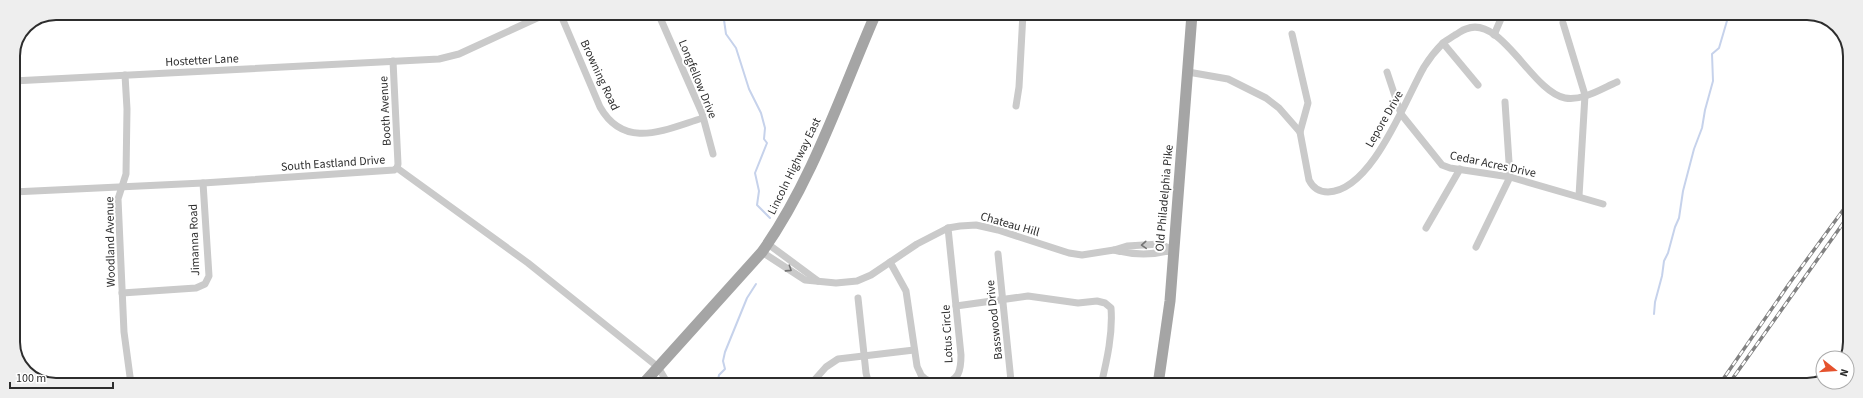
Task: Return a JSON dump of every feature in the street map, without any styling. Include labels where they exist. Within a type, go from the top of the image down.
[{"type":"main road","name":"Lincoln Highway East","points":[[649,378],[765,248],[787,213],[800,187],[874,20]]},
{"type":"main road","name":"Old Philadelphia Pike","points":[[1159,378],[1170,300],[1192,20]]},
{"type":"street","name":"Booth Avenue","points":[[397,168],[393,62],[432,60],[459,54],[533,20]]},
{"type":"street","name":"Browning Road","points":[[563,20],[600,107],[610,121],[630,132],[645,134],[703,118]]},
{"type":"street","name":"Longfellow Drive","points":[[661,20],[692,88],[703,118],[712,154]]},
{"type":"street","points":[[1016,106],[1019,87],[1023,20]]},
{"type":"street","points":[[1494,34],[1500,20]]},
{"type":"street","points":[[1563,23],[1585,95],[1579,196]]},
{"type":"street","name":"Lepore Drive","points":[[1300,132],[1309,180],[1313,187],[1321,191],[1332,192],[1351,184],[1373,161],[1401,114],[1425,66],[1443,43],[1467,28],[1478,27],[1491,31],[1542,84],[1553,92],[1566,98],[1585,95],[1617,82]]},
{"type":"street","points":[[1292,34],[1308,103],[1300,132]]},
{"type":"street","points":[[1443,43],[1478,85]]},
{"type":"street","name":"Hostetter Lane","points":[[20,81],[393,62]]},
{"type":"street","points":[[1188,72],[1212,75],[1240,84],[1273,103],[1300,132]]},
{"type":"street","name":"Cedar Acres Drive","points":[[1386,72],[1401,114],[1442,165],[1450,168],[1510,177],[1603,204]]},
{"type":"street","name":"Woodland Avenue","points":[[125,75],[127,143],[126,174],[118,199],[124,332],[130,378]]},
{"type":"street","points":[[1476,247],[1510,177],[1505,102]]},
{"type":"street","name":"South Eastland Drive","points":[[20,192],[203,183],[386,171],[397,168],[438,200],[528,263],[658,367]]},
{"type":"street","points":[[1426,228],[1460,169]]},
{"type":"street","name":"Jimanna Road","points":[[122,293],[196,288],[208,280],[203,183]]},
{"type":"street","name":"Chateau Hill","points":[[765,248],[818,281],[836,283],[857,281],[871,275],[917,244],[948,228],[976,225],[998,230],[1069,253],[1082,255],[1114,250],[1127,246],[1160,244],[1173,250]]},
{"type":"street","name":"Lotus Circle","points":[[948,228],[961,355],[958,375],[955,378]]},
{"type":"street","name":"Basswood Drive","points":[[998,254],[1010,378]]},
{"type":"street","name":"Lotus Circle","points":[[890,262],[906,291],[917,366],[922,375],[926,378]]},
{"type":"street","points":[[956,306],[1028,296],[1078,303],[1097,301],[1105,303],[1111,308],[1112,320],[1110,341],[1102,378]]},
{"type":"street","points":[[858,298],[868,378]]},
{"type":"street","points":[[816,378],[826,367],[838,359],[914,350]]},
{"type":"street","points":[[658,367],[664,378]]},
{"type":"waterway","points":[[724,20],[726,34],[736,48],[749,89],[761,113],[765,128],[764,139],[767,143],[755,173],[759,191],[757,205],[770,218]]},
{"type":"waterway","points":[[1654,314],[1655,302],[1662,276],[1664,261],[1679,218],[1683,191],[1694,149],[1702,128],[1713,81],[1712,54],[1719,48],[1727,20]]},
{"type":"waterway","points":[[718,378],[719,375],[725,369],[723,361],[725,352],[747,298],[756,284]]},
{"type":"railway","points":[[1724,378],[1789,284],[1843,210]]},
{"type":"railway","points":[[1733,378],[1843,223]]}]
